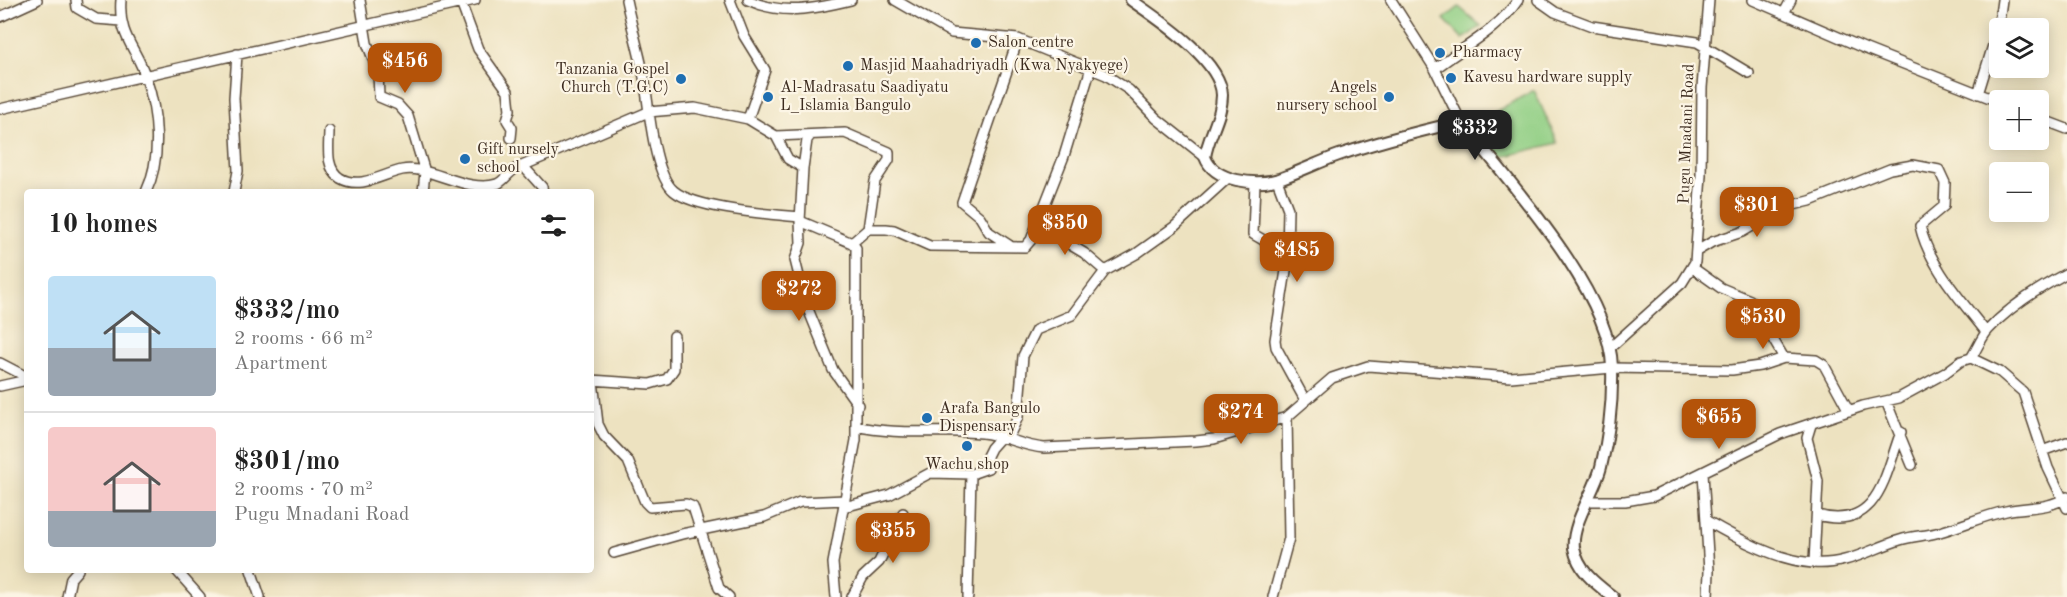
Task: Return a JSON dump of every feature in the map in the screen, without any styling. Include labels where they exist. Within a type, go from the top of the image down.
[{"type":"street","points":[[0,17],[36,0]]},
{"type":"street","points":[[76,0],[77,8],[92,18],[121,21]]},
{"type":"street","points":[[121,0],[121,21],[132,52],[146,77],[157,151],[156,163],[147,189]]},
{"type":"street","points":[[360,0],[363,25],[377,66],[380,99],[398,105],[408,116],[425,172],[423,189]]},
{"type":"street","points":[[0,109],[146,77],[237,54],[324,37],[363,25],[475,0]]},
{"type":"street","points":[[626,0],[643,71],[648,112],[664,179],[675,192],[706,203],[800,219],[852,243],[857,257],[855,309],[858,405],[833,563],[836,597]]},
{"type":"street","points":[[729,0],[744,36],[765,70],[748,119]]},
{"type":"street","points":[[748,0],[774,9],[802,11],[851,0]]},
{"type":"street","points":[[1131,0],[1187,42],[1220,82],[1220,105],[1205,157],[1207,164],[1228,178],[1255,182],[1277,180],[1339,155],[1461,122]]},
{"type":"street","points":[[1391,0],[1435,69],[1461,122],[1551,233],[1595,304],[1604,323],[1611,347],[1610,416],[1601,467],[1575,531],[1575,552],[1584,572],[1612,597]]},
{"type":"street","points":[[1435,69],[1509,14],[1518,0]]},
{"type":"street","points":[[1538,0],[1555,12],[1592,26],[1697,42],[1749,73]]},
{"type":"street","name":"Pugu Mnadani Road","points":[[1611,347],[1682,283],[1693,268],[1697,251],[1702,88],[1709,0]]},
{"type":"street","points":[[1753,0],[1989,98]]},
{"type":"street","points":[[1784,13],[1791,0]]},
{"type":"street","points":[[1978,94],[1998,29],[2002,0]]},
{"type":"street","points":[[900,1],[952,33],[1018,39],[1091,68],[1129,90],[1156,118],[1172,128],[1205,157]]},
{"type":"street","points":[[461,3],[484,61],[508,91],[510,110],[507,120],[512,128],[511,138]]},
{"type":"street","points":[[1009,245],[989,232],[980,217],[962,202],[1018,39]]},
{"type":"street","points":[[235,189],[238,171],[234,98],[237,54]]},
{"type":"street","points":[[868,229],[894,230],[930,246],[1009,245],[1025,247],[1037,225],[1064,156],[1091,68]]},
{"type":"street","points":[[329,131],[330,167],[342,179],[363,182],[408,169],[457,182],[498,184],[510,172],[648,112],[695,108],[748,119],[776,136],[788,159],[803,168]]},
{"type":"street","points":[[2049,122],[2067,129]]},
{"type":"street","points":[[776,136],[851,134],[889,152],[889,160],[875,181],[868,229],[852,243]]},
{"type":"street","points":[[810,136],[807,140],[803,168],[801,243],[795,260],[806,304],[833,370],[858,405]]},
{"type":"street","points":[[1697,251],[1712,242],[1742,232],[1785,207],[1810,201],[1890,169],[1913,165],[1932,168],[1944,177],[1945,199],[1939,213],[1920,226],[1922,236],[1950,285],[1986,332]]},
{"type":"street","points":[[523,166],[542,189]]},
{"type":"street","points":[[614,553],[700,530],[764,517],[800,502],[844,503],[890,495],[930,473],[971,474],[988,468],[987,456],[995,443],[1013,429],[1020,411],[1023,356],[1032,336],[1040,327],[1072,315],[1105,271],[1136,254],[1167,232],[1228,178]]},
{"type":"street","points":[[1277,180],[1288,210],[1287,254],[1275,340],[1279,354],[1305,400]]},
{"type":"street","points":[[1255,182],[1253,234],[1287,254]]},
{"type":"street","points":[[1037,225],[1084,253],[1105,271]]},
{"type":"street","points":[[1693,268],[1721,288],[1750,300],[1784,358]]},
{"type":"street","points":[[1971,358],[1986,332],[2025,298],[2067,273]]},
{"type":"street","points":[[594,381],[650,384],[667,379],[674,369],[674,336]]},
{"type":"street","points":[[856,426],[892,431],[974,432],[1004,436],[1025,446],[1044,448],[1196,441],[1214,439],[1287,417],[1332,378],[1368,366],[1511,378],[1612,368],[1732,370],[1761,366],[1784,358],[1816,360],[1824,365],[1849,411]]},
{"type":"street","points":[[1589,501],[1625,501],[1654,496],[1780,434],[1911,392],[1961,361],[1971,358],[2006,375],[2024,392],[2042,451],[2065,502],[2038,508],[2003,511],[1935,533],[1900,539],[1849,560],[1814,563],[1759,548],[1707,521]]},
{"type":"street","points":[[0,363],[24,377]]},
{"type":"street","points":[[0,386],[24,380]]},
{"type":"street","points":[[594,395],[598,423],[604,436],[628,461],[647,505],[690,505],[719,588],[729,597]]},
{"type":"street","points":[[1886,401],[1901,432],[1912,465]]},
{"type":"street","points":[[1273,597],[1289,538],[1287,417]]},
{"type":"street","points":[[1811,425],[1807,438],[1817,470],[1814,563]]},
{"type":"street","points":[[1817,515],[1848,516],[1864,511],[1872,504],[1879,495],[1901,432]]},
{"type":"street","points":[[2042,451],[2067,442]]},
{"type":"street","points":[[1703,473],[1707,521],[1708,597]]},
{"type":"street","points":[[968,597],[971,474]]},
{"type":"street","points":[[852,597],[863,577],[879,562],[903,513]]},
{"type":"street","points":[[67,597],[71,578],[75,573]]},
{"type":"street","points":[[179,573],[200,597]]},
{"type":"street","points":[[252,573],[260,597]]},
{"type":"green space","points":[[1459,7],[1481,26],[1463,39],[1444,19]]},
{"type":"green space","points":[[1534,90],[1558,143],[1498,158],[1475,123]]},
{"type":"place","name":"Salon centre","points":[[976,43]]},
{"type":"place","name":"Pharmacy","points":[[1440,53]]},
{"type":"place","name":"Masjid Maahadriyadh (Kwa Nyakyege)","points":[[848,66]]},
{"type":"place","name":"Kavesu hardware supply","points":[[1451,78]]},
{"type":"place","name":"Tanzania Gospel Church (T.G.C)","points":[[681,79]]},
{"type":"place","name":"Al-Madrasatu Saadiyatu L_Islamia Bangulo","points":[[768,97]]},
{"type":"place","name":"Angels nursery school","points":[[1389,97]]},
{"type":"place","name":"Gift nursely school","points":[[465,159]]},
{"type":"place","name":"Arafa Bangulo Dispensary","points":[[927,418]]},
{"type":"place","name":"Wachu shop","points":[[967,446]]}]
